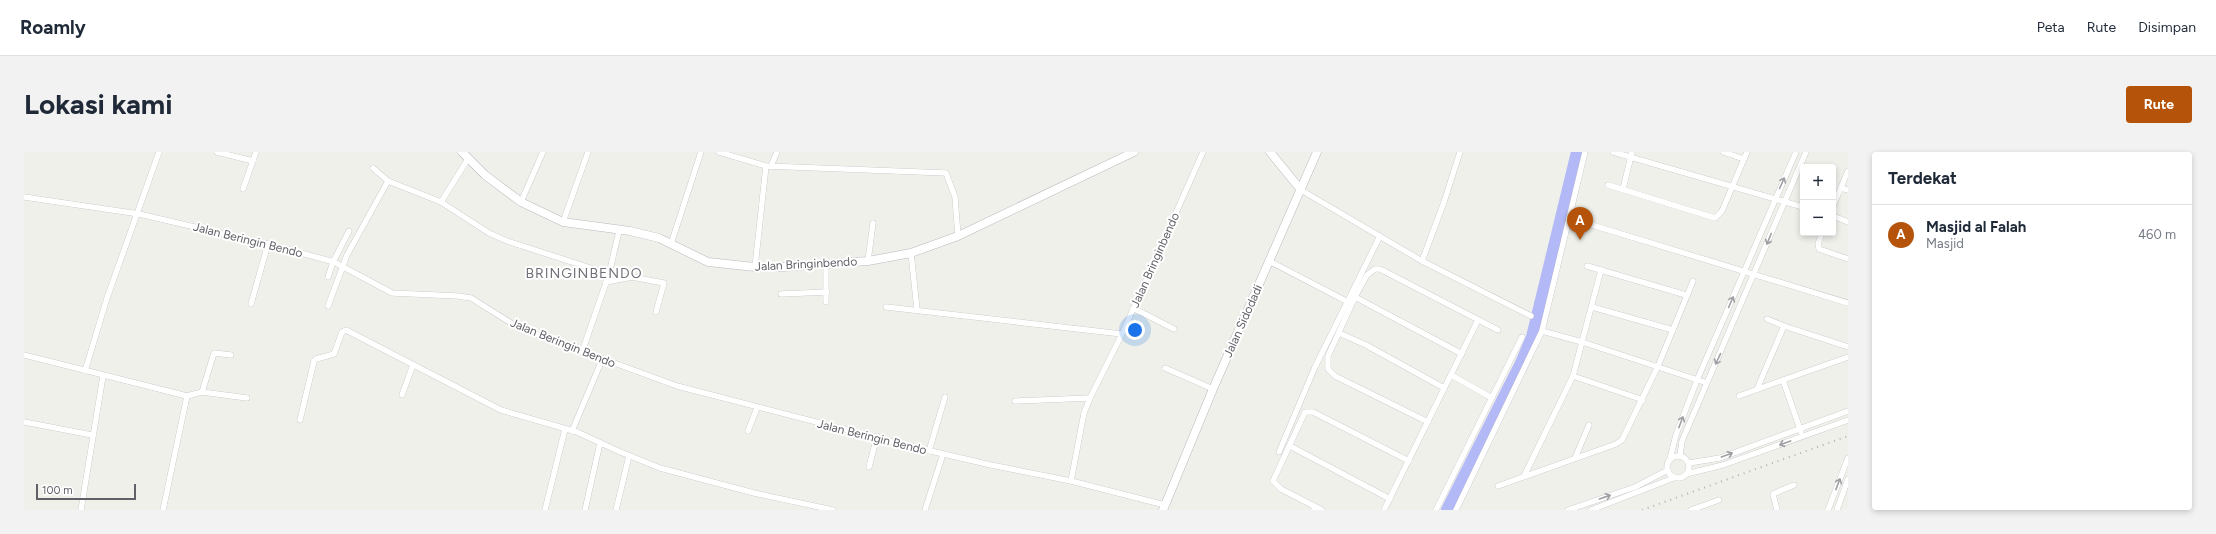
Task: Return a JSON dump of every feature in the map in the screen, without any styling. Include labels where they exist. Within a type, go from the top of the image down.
[{"type":"street","points":[[85,370],[107,298],[159,152]]},
{"type":"street","points":[[217,152],[253,161]]},
{"type":"street","points":[[243,189],[256,152]]},
{"type":"street","name":"Jalan Bringinbendo","points":[[462,152],[468,159],[521,202],[563,222],[644,234],[671,244],[708,262],[755,267],[868,261],[911,253],[958,236],[1134,152]]},
{"type":"street","points":[[521,202],[543,152]]},
{"type":"street","points":[[563,222],[588,152]]},
{"type":"street","points":[[671,244],[701,152]]},
{"type":"street","points":[[719,152],[769,166],[946,173],[955,197],[958,236]]},
{"type":"street","points":[[755,267],[769,166],[777,152]]},
{"type":"street","name":"Jalan Bringinbendo","points":[[1071,481],[1084,414],[1090,398],[1122,334],[1203,152]]},
{"type":"street","points":[[1270,152],[1301,190],[1422,262],[1531,316]]},
{"type":"street","name":"Jalan Sidodadi","points":[[1186,453],[1317,152]]},
{"type":"street","points":[[1422,262],[1444,202],[1460,152]]},
{"type":"street","points":[[1456,510],[1542,332],[1585,152]]},
{"type":"street","points":[[1613,152],[1632,155],[1732,187],[1800,206]]},
{"type":"street","points":[[1723,152],[1744,159]]},
{"type":"street","points":[[1608,185],[1715,218],[1722,211],[1747,152]]},
{"type":"street","points":[[1668,470],[1676,435],[1697,380],[1796,152]]},
{"type":"street","points":[[1680,456],[1682,441],[1706,383],[1754,276],[1784,201],[1806,152]]},
{"type":"street","points":[[1623,189],[1632,155]]},
{"type":"street","points":[[441,202],[468,159]]},
{"type":"street","points":[[373,168],[388,181],[441,202],[489,233],[507,242],[609,274]]},
{"type":"street","points":[[1836,200],[1848,170]]},
{"type":"street","points":[[328,306],[347,255],[388,181]]},
{"type":"street","points":[[1841,188],[1848,190]]},
{"type":"street","name":"Jalan Beringin Bendo","points":[[24,197],[138,214],[268,244],[333,262],[392,293],[472,298],[519,328],[602,360],[677,386],[757,408],[877,436],[929,451],[1071,481],[1164,508],[1186,453]]},
{"type":"street","points":[[1836,217],[1848,222]]},
{"type":"street","points":[[1569,218],[1754,276],[1848,303]]},
{"type":"street","points":[[868,261],[872,223]]},
{"type":"street","points":[[328,277],[333,262],[349,231]]},
{"type":"street","points":[[582,352],[609,274],[619,231]]},
{"type":"street","points":[[1279,452],[1314,367],[1380,236]]},
{"type":"street","points":[[1821,236],[1818,244],[1820,250],[1848,258]]},
{"type":"street","points":[[250,304],[268,244]]},
{"type":"street","points":[[911,253],[917,309]]},
{"type":"street","points":[[1270,261],[1346,301]]},
{"type":"street","points":[[826,264],[826,302]]},
{"type":"street","points":[[1587,266],[1686,295]]},
{"type":"street","points":[[1428,422],[1330,371],[1327,366],[1328,356],[1355,297],[1367,275],[1375,269],[1380,269],[1498,330]]},
{"type":"street","points":[[1524,476],[1573,376],[1592,307],[1600,270]]},
{"type":"street","points":[[606,282],[632,277],[664,283],[656,312]]},
{"type":"street","points":[[1498,486],[1616,444],[1622,440],[1643,400],[1693,281]]},
{"type":"street","points":[[781,294],[827,292]]},
{"type":"street","points":[[1355,297],[1462,354]]},
{"type":"street","points":[[886,307],[917,309],[1122,334]]},
{"type":"street","points":[[1592,307],[1673,330]]},
{"type":"street","points":[[1133,308],[1174,330]]},
{"type":"street","points":[[1767,319],[1848,347]]},
{"type":"street","points":[[1384,510],[1478,320]]},
{"type":"street","points":[[1757,389],[1784,326]]},
{"type":"street","points":[[300,420],[314,362],[316,359],[334,354],[344,331],[348,331],[501,410],[572,431],[629,456],[673,472],[808,507],[834,510]]},
{"type":"street","points":[[1542,332],[1582,342],[1706,383]]},
{"type":"street","points":[[1339,333],[1366,345],[1444,388]]},
{"type":"street","points":[[1436,510],[1522,337]]},
{"type":"street","points":[[202,392],[214,353],[231,356]]},
{"type":"street","points":[[24,355],[186,396],[202,392],[247,398]]},
{"type":"street","points":[[1739,396],[1848,357]]},
{"type":"street","points":[[572,431],[602,360]]},
{"type":"street","points":[[402,394],[413,365]]},
{"type":"street","points":[[1165,368],[1213,389]]},
{"type":"street","points":[[1451,375],[1492,398]]},
{"type":"street","points":[[81,510],[92,435],[103,376]]},
{"type":"street","points":[[1573,376],[1643,400]]},
{"type":"street","points":[[1783,380],[1802,436]]},
{"type":"street","points":[[163,510],[186,396]]},
{"type":"street","points":[[929,451],[945,397]]},
{"type":"street","points":[[1015,401],[1090,398]]},
{"type":"street","points":[[748,431],[757,408]]},
{"type":"street","points":[[1322,510],[1314,508],[1274,484],[1274,477],[1290,446],[1303,415],[1308,411],[1313,412],[1409,461]]},
{"type":"street","points":[[1688,463],[1720,458],[1848,411]]},
{"type":"street","points":[[1591,510],[1676,477],[1723,466],[1848,420]]},
{"type":"street","points":[[24,422],[92,435]]},
{"type":"street","points":[[1575,458],[1589,425]]},
{"type":"street","points":[[545,510],[565,429]]},
{"type":"street","points":[[869,466],[877,436]]},
{"type":"street","points":[[585,510],[600,443]]},
{"type":"street","points":[[1290,446],[1390,498]]},
{"type":"street","name":"Jalan Beringin Bendo","points":[[925,510],[943,454]]},
{"type":"street","points":[[616,510],[629,456]]},
{"type":"street","points":[[1670,459],[1680,456]]},
{"type":"street","points":[[1680,456],[1688,463]]},
{"type":"street","points":[[1828,510],[1848,458]]},
{"type":"street","points":[[1686,474],[1688,463]]},
{"type":"street","points":[[1668,470],[1676,477]]},
{"type":"street","points":[[1568,510],[1636,486],[1668,470]]},
{"type":"street","points":[[1837,510],[1848,480]]},
{"type":"street","points":[[1777,510],[1773,494],[1794,485]]},
{"type":"street","points":[[1691,510],[1719,500]]},
{"type":"waterway","points":[[1447,510],[1521,363],[1532,337],[1577,152]]},
{"type":"railway","points":[[1642,510],[1848,436]]},
{"type":"place","name":"Masjid al Falah","points":[[1580,240]]},
{"type":"district","name":"BRINGINBENDO","points":[[584,273]]}]
